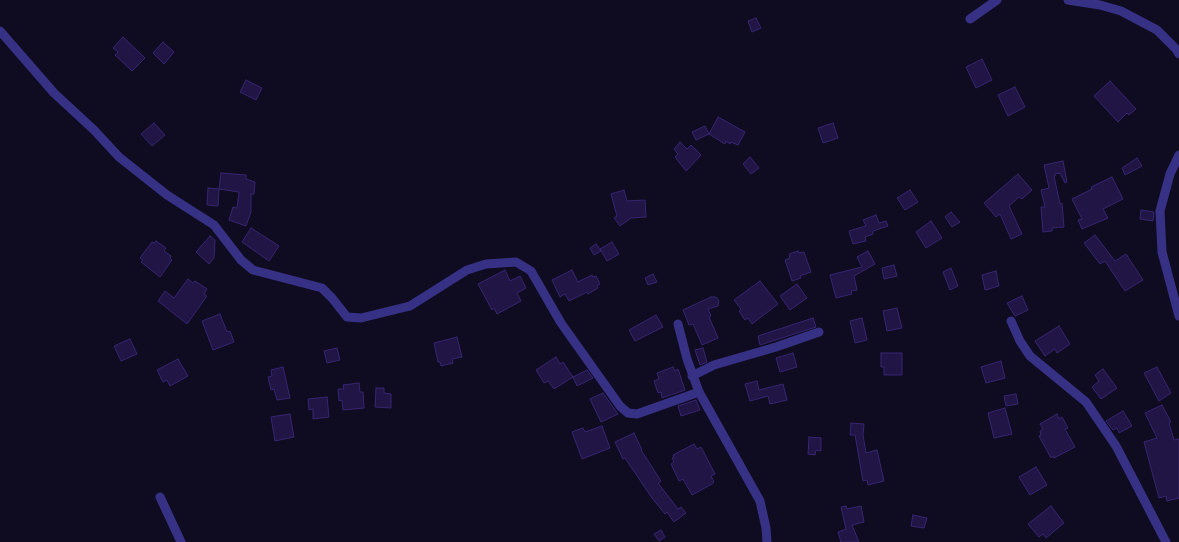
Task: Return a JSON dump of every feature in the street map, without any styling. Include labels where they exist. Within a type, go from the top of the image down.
[{"type":"street","points":[[970,19],[997,0]]},
{"type":"street","points":[[1068,0],[1106,3],[1157,30],[1179,54]]},
{"type":"street","points":[[0,31],[54,93],[94,130],[119,157],[167,195],[214,225],[241,260],[253,270],[322,288],[347,317],[361,318],[410,306],[467,270],[486,264],[516,262],[531,270],[561,323],[620,406],[628,413],[637,414],[699,392]]},
{"type":"street","points":[[1179,155],[1170,174],[1160,211],[1162,252],[1176,292],[1179,316]]},
{"type":"street","points":[[1011,321],[1030,356],[1041,366],[1056,375],[1086,402],[1116,446],[1166,542]]},
{"type":"street","points":[[678,324],[692,376],[699,392],[760,501],[767,542]]},
{"type":"street","points":[[692,376],[714,365],[776,348],[819,332]]},
{"type":"street","points":[[160,497],[181,542]]},
{"type":"building","points":[[756,18],[761,28],[752,32],[748,21]]},
{"type":"building","points":[[123,37],[145,58],[132,71],[115,55],[118,52],[113,48]]},
{"type":"building","points":[[163,42],[174,52],[164,64],[153,53]]},
{"type":"building","points":[[982,59],[992,80],[976,88],[966,67]]},
{"type":"building","points":[[246,80],[262,88],[256,100],[240,92]]},
{"type":"building","points":[[1110,81],[1136,109],[1129,115],[1127,113],[1118,122],[1094,96]]},
{"type":"building","points":[[1015,87],[1025,107],[1008,116],[998,95]]},
{"type":"building","points":[[718,117],[745,132],[738,145],[731,142],[730,144],[726,141],[725,144],[709,134]]},
{"type":"building","points":[[154,123],[165,135],[152,146],[141,134]]},
{"type":"building","points":[[833,123],[838,138],[823,143],[818,128]]},
{"type":"building","points":[[705,126],[709,134],[696,140],[692,132]]},
{"type":"building","points":[[680,142],[687,149],[691,145],[701,155],[686,171],[675,157],[678,154],[674,149]]},
{"type":"building","points":[[750,157],[759,168],[751,174],[743,164]]},
{"type":"building","points":[[1137,158],[1142,166],[1125,175],[1122,168]]},
{"type":"building","points":[[1063,161],[1067,182],[1065,183],[1060,173],[1054,176],[1060,204],[1062,203],[1064,227],[1052,228],[1052,231],[1043,232],[1041,207],[1045,207],[1041,190],[1049,188],[1044,165]]},
{"type":"building","points":[[221,173],[246,175],[246,179],[255,182],[254,194],[251,194],[251,212],[246,226],[229,220],[233,207],[237,208],[239,192],[219,189]]},
{"type":"building","points":[[1018,174],[1032,190],[1022,199],[1019,197],[1009,206],[1022,234],[1011,239],[1000,214],[996,217],[984,203]]},
{"type":"building","points":[[1112,177],[1123,199],[1103,209],[1108,218],[1082,229],[1078,220],[1082,219],[1072,199]]},
{"type":"building","points":[[208,188],[219,189],[218,206],[207,205]]},
{"type":"building","points":[[624,190],[627,201],[645,200],[646,217],[631,218],[620,226],[614,218],[617,216],[611,194]]},
{"type":"building","points":[[910,190],[918,202],[905,210],[897,198]]},
{"type":"building","points":[[1141,210],[1154,212],[1153,221],[1140,219]]},
{"type":"building","points":[[951,212],[960,222],[952,227],[945,217]]},
{"type":"building","points":[[876,215],[879,223],[886,221],[888,226],[873,231],[873,234],[865,237],[866,241],[853,244],[849,231],[866,226],[863,220]]},
{"type":"building","points":[[931,221],[942,238],[926,248],[916,232]]},
{"type":"building","points":[[251,228],[279,246],[269,261],[242,242]]},
{"type":"building","points":[[1095,235],[1115,261],[1126,254],[1143,280],[1125,291],[1105,261],[1100,264],[1084,243]]},
{"type":"building","points":[[210,236],[215,240],[214,258],[209,264],[196,252]]},
{"type":"building","points":[[156,241],[166,248],[164,251],[171,256],[172,260],[160,277],[141,262],[143,260],[140,258],[152,242]]},
{"type":"building","points":[[612,242],[619,254],[607,261],[600,249]]},
{"type":"building","points":[[596,244],[601,251],[594,255],[590,248]]},
{"type":"building","points":[[798,251],[799,253],[804,252],[811,272],[792,281],[785,260],[790,258],[789,254]]},
{"type":"building","points":[[868,251],[875,264],[854,276],[857,290],[851,291],[852,294],[836,298],[830,275],[862,267],[857,257]]},
{"type":"building","points":[[894,265],[897,276],[884,279],[882,268]]},
{"type":"building","points":[[951,268],[958,286],[950,290],[943,272]]},
{"type":"building","points":[[505,270],[510,281],[520,276],[526,288],[517,293],[521,301],[497,314],[494,308],[492,310],[478,284]]},
{"type":"building","points":[[572,270],[578,282],[592,275],[593,277],[596,276],[600,284],[597,286],[598,288],[569,301],[565,294],[560,297],[552,280]]},
{"type":"building","points":[[996,271],[999,286],[985,290],[982,275]]},
{"type":"building","points":[[653,274],[657,282],[648,285],[645,278]]},
{"type":"building","points":[[188,279],[207,289],[204,294],[207,296],[187,324],[158,301],[165,291],[174,298]]},
{"type":"building","points":[[760,281],[778,304],[752,324],[748,318],[745,320],[739,311],[741,309],[734,300]]},
{"type":"building","points":[[797,284],[807,298],[790,310],[780,296]]},
{"type":"building","points":[[1022,296],[1028,310],[1015,316],[1007,303]]},
{"type":"building","points":[[711,297],[716,297],[719,301],[718,306],[708,309],[711,316],[709,317],[718,338],[702,345],[693,324],[689,325],[683,310]]},
{"type":"building","points":[[897,308],[902,328],[887,331],[883,311]]},
{"type":"building","points":[[220,314],[227,332],[230,331],[234,342],[213,350],[202,321]]},
{"type":"building","points":[[656,315],[663,327],[635,341],[629,330]]},
{"type":"building","points":[[813,318],[816,327],[760,345],[758,336]]},
{"type":"building","points":[[862,318],[867,340],[855,343],[850,321]]},
{"type":"building","points":[[1059,326],[1070,344],[1057,353],[1055,349],[1045,356],[1035,341]]},
{"type":"building","points":[[457,337],[462,357],[452,359],[453,363],[441,366],[440,362],[438,362],[434,343]]},
{"type":"building","points":[[130,339],[137,354],[121,361],[114,346]]},
{"type":"building","points":[[337,348],[340,360],[327,363],[324,351]]},
{"type":"building","points":[[703,348],[707,362],[700,365],[695,350]]},
{"type":"building","points":[[793,353],[797,367],[780,372],[776,358]]},
{"type":"building","points":[[881,353],[902,353],[902,375],[884,375],[884,367],[881,367]]},
{"type":"building","points":[[556,357],[560,364],[563,362],[573,377],[554,389],[548,381],[544,383],[536,370]]},
{"type":"building","points":[[178,359],[188,376],[170,386],[167,380],[163,382],[157,370]]},
{"type":"building","points":[[1001,361],[1005,378],[986,383],[981,367]]},
{"type":"building","points":[[283,367],[290,398],[277,400],[274,389],[271,390],[268,377],[272,376],[271,370]]},
{"type":"building","points":[[673,367],[675,371],[678,369],[685,390],[662,398],[661,392],[658,393],[654,381],[659,379],[657,373]]},
{"type":"building","points":[[1157,367],[1171,393],[1159,401],[1144,373]]},
{"type":"building","points":[[1103,369],[1117,388],[1101,399],[1092,387],[1099,381],[1095,375]]},
{"type":"building","points":[[587,370],[593,378],[577,386],[573,377]]},
{"type":"building","points":[[757,381],[759,390],[783,384],[787,400],[770,404],[768,396],[750,401],[745,384]]},
{"type":"building","points":[[359,383],[360,392],[363,392],[364,408],[343,410],[342,400],[339,401],[338,389],[344,389],[343,385]]},
{"type":"building","points":[[376,388],[384,388],[384,393],[391,394],[391,408],[375,407]]},
{"type":"building","points":[[603,393],[618,414],[601,422],[590,399]]},
{"type":"building","points":[[1016,394],[1018,404],[1006,406],[1004,396]]},
{"type":"building","points":[[327,397],[329,417],[313,419],[313,409],[309,410],[308,399]]},
{"type":"building","points":[[696,400],[700,410],[681,416],[678,406]]},
{"type":"building","points":[[1162,405],[1171,422],[1169,423],[1174,440],[1179,439],[1179,498],[1167,501],[1166,496],[1159,498],[1144,442],[1157,438],[1145,413]]},
{"type":"building","points":[[1005,408],[1012,434],[994,438],[988,413]]},
{"type":"building","points":[[1123,411],[1132,426],[1119,433],[1117,428],[1113,430],[1106,421]]},
{"type":"building","points":[[290,414],[294,437],[275,441],[271,417]]},
{"type":"building","points":[[1057,414],[1059,419],[1062,417],[1068,428],[1065,429],[1075,447],[1051,458],[1039,436],[1041,435],[1040,431],[1043,429],[1040,424]]},
{"type":"building","points":[[851,423],[864,424],[863,435],[866,453],[877,450],[884,481],[868,485],[867,480],[863,481],[855,435],[850,435]]},
{"type":"building","points":[[602,426],[610,448],[582,459],[572,432],[583,428],[585,432]]},
{"type":"building","points":[[634,433],[641,450],[661,481],[658,483],[678,509],[681,507],[686,513],[674,522],[667,512],[665,514],[652,498],[625,458],[623,459],[615,442]]},
{"type":"building","points":[[809,437],[821,438],[821,451],[816,450],[815,455],[808,454]]},
{"type":"building","points":[[694,444],[697,449],[701,447],[715,474],[711,476],[714,482],[712,484],[692,495],[683,479],[679,481],[671,464],[674,462],[673,455]]},
{"type":"building","points":[[1036,467],[1047,485],[1030,495],[1019,477]]},
{"type":"building","points":[[846,506],[847,509],[861,506],[864,522],[852,525],[859,542],[841,542],[838,532],[846,529],[841,507]]},
{"type":"building","points":[[1051,506],[1064,523],[1046,538],[1043,534],[1039,537],[1028,524]]},
{"type":"building","points":[[913,515],[927,518],[924,528],[911,526]]},
{"type":"building","points":[[661,530],[665,537],[659,541],[654,534]]}]
